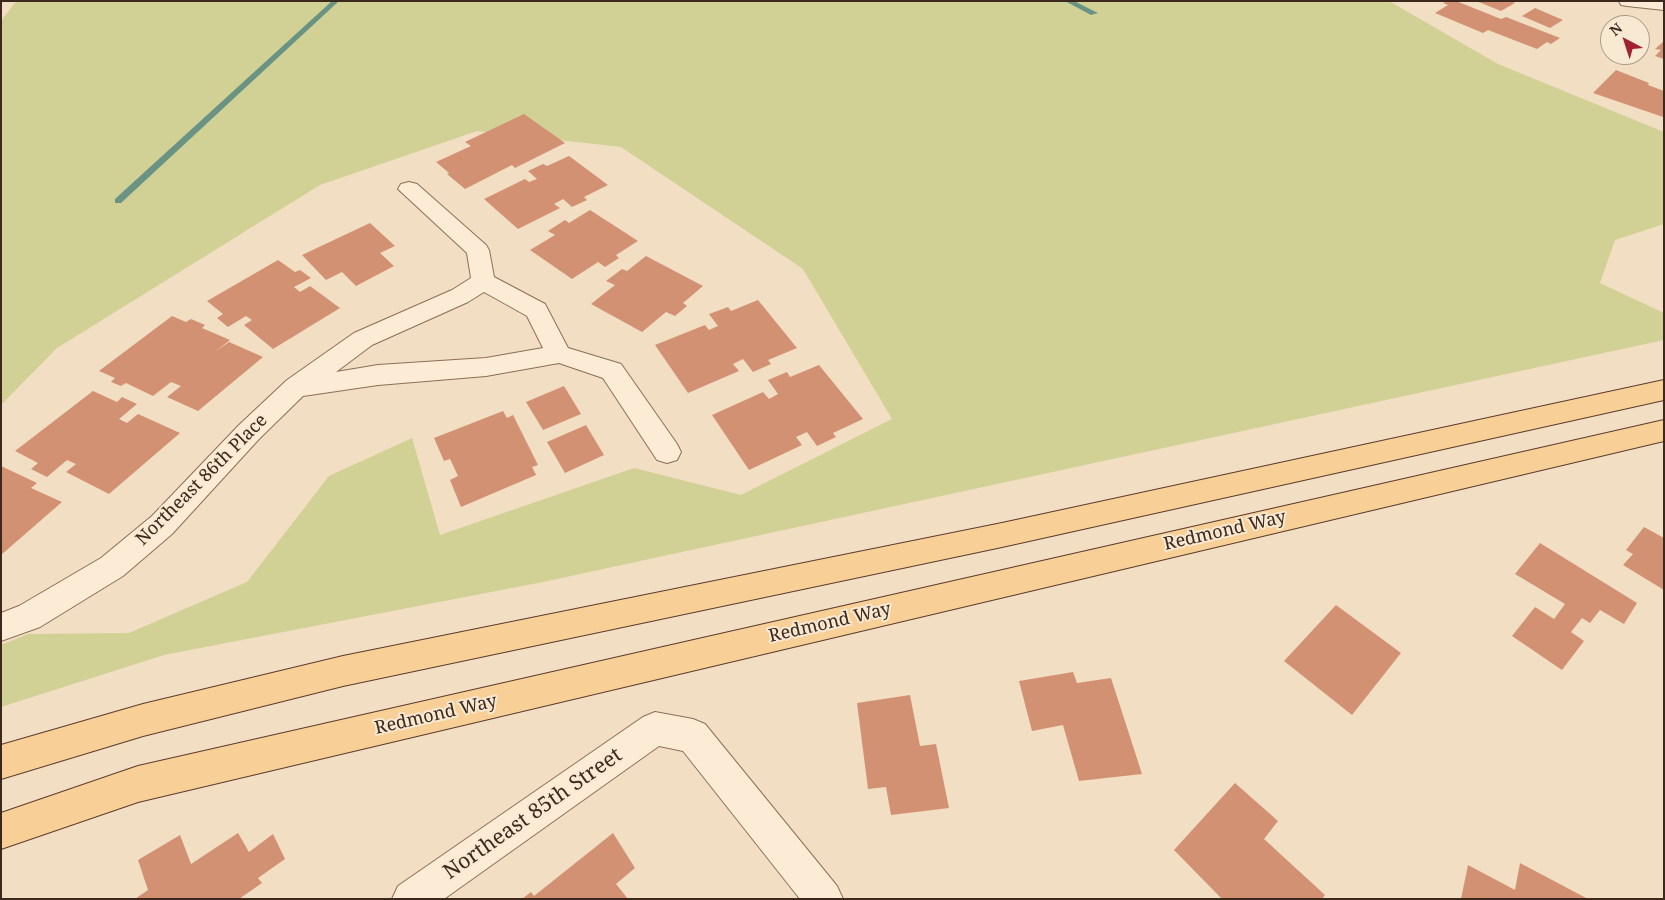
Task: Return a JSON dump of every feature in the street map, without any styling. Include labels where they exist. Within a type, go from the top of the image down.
[{"type":"main road","points":[[1,762],[143,720],[344,670],[1002,535],[1664,390]]},
{"type":"main road","name":"Redmond Way","points":[[1,831],[138,784],[1664,430]]},
{"type":"street","points":[[1627,1],[1664,5]]},
{"type":"street","points":[[409,189],[478,250],[483,281],[536,310],[559,354]]},
{"type":"street","name":"Northeast 86th Place","points":[[1,627],[29,617],[112,567],[162,525],[249,432],[296,387],[363,339],[460,296],[483,281]]},
{"type":"street","points":[[296,387],[378,375],[486,367],[559,354],[612,371],[668,452]]},
{"type":"street","name":"Northeast 85th Street","points":[[411,899],[655,729],[693,736],[824,899]]},
{"type":"green space","points":[[18,1],[1389,1],[1498,64],[1664,132],[1664,224],[1615,240],[1600,283],[1664,313],[1664,340],[543,582],[164,655],[1,707],[1,645],[28,634],[129,633],[247,582],[329,476],[412,438],[440,535],[634,468],[741,495],[892,419],[803,269],[621,147],[477,131],[320,185],[57,348],[1,405],[1,21]]},
{"type":"building","points":[[1456,1],[1501,19],[1506,17],[1560,38],[1551,44],[1547,42],[1537,49],[1488,30],[1483,33],[1435,13],[1448,5],[1443,3]]},
{"type":"building","points":[[1476,1],[1511,1],[1515,3],[1501,11]]},
{"type":"building","points":[[1535,8],[1563,20],[1550,28],[1522,16]]},
{"type":"building","points":[[1664,41],[1664,59],[1655,56],[1661,50],[1655,49]]},
{"type":"building","points":[[1616,70],[1664,91],[1663,117],[1593,93]]},
{"type":"building","points":[[524,114],[565,143],[515,168],[512,165],[465,189],[436,162],[471,146],[465,142]]},
{"type":"building","points":[[569,156],[608,185],[584,197],[587,200],[572,207],[563,199],[554,204],[560,208],[518,229],[484,199],[525,179],[529,182],[537,179],[528,171],[543,164],[547,166]]},
{"type":"building","points":[[590,210],[638,241],[616,255],[619,258],[605,267],[598,262],[572,279],[530,250],[555,235],[548,231],[565,220],[569,223]]},
{"type":"building","points":[[370,223],[395,246],[380,253],[394,266],[356,286],[342,272],[326,280],[302,255]]},
{"type":"building","points":[[646,256],[703,286],[683,303],[687,306],[675,316],[666,312],[642,332],[591,304],[615,285],[606,281],[622,269],[627,271]]},
{"type":"building","points":[[278,260],[295,272],[300,270],[311,278],[294,287],[300,292],[310,286],[340,308],[273,349],[244,325],[252,320],[246,316],[228,327],[217,318],[223,314],[207,301]]},
{"type":"building","points":[[758,300],[797,348],[768,360],[771,364],[753,372],[743,359],[733,364],[739,371],[688,393],[655,345],[705,325],[709,330],[718,326],[709,314],[728,307],[731,311]]},
{"type":"building","points":[[172,316],[186,322],[191,319],[205,325],[202,328],[230,340],[215,352],[229,342],[263,357],[198,411],[167,397],[181,386],[171,382],[153,396],[126,383],[121,386],[111,382],[115,378],[99,371]]},
{"type":"building","points":[[819,365],[863,419],[833,433],[836,437],[817,446],[807,432],[796,437],[802,445],[749,470],[712,415],[763,392],[769,399],[778,394],[768,380],[787,372],[790,377]]},
{"type":"building","points":[[564,386],[581,414],[543,430],[526,402]]},
{"type":"building","points":[[93,391],[117,402],[122,397],[137,404],[119,419],[127,423],[138,414],[180,433],[109,494],[66,472],[76,464],[67,460],[47,477],[31,469],[38,463],[15,451]]},
{"type":"building","points":[[503,411],[507,418],[513,415],[538,465],[532,467],[536,475],[461,507],[450,480],[458,476],[450,459],[444,461],[434,438]]},
{"type":"building","points":[[586,425],[604,455],[565,473],[547,442]]},
{"type":"building","points":[[1,466],[37,483],[31,488],[62,502],[1,555]]},
{"type":"building","points":[[1644,527],[1664,538],[1664,590],[1623,565],[1633,554],[1626,550]]},
{"type":"building","points":[[1540,543],[1637,603],[1624,624],[1600,610],[1590,623],[1582,618],[1571,632],[1584,641],[1562,670],[1512,636],[1535,607],[1554,619],[1565,604],[1515,574]]},
{"type":"building","points":[[1336,605],[1401,653],[1352,715],[1284,661]]},
{"type":"building","points":[[1073,672],[1077,683],[1111,678],[1142,774],[1079,781],[1063,725],[1032,731],[1019,681]]},
{"type":"building","points":[[910,695],[920,746],[936,744],[949,808],[891,815],[886,787],[868,789],[857,703]]},
{"type":"building","points":[[1235,783],[1278,821],[1264,839],[1325,895],[1322,899],[1222,899],[1174,850]]},
{"type":"building","points":[[238,833],[249,852],[273,834],[285,859],[258,878],[262,883],[239,899],[135,899],[148,890],[138,860],[180,835],[191,864]]},
{"type":"building","points":[[613,833],[635,868],[616,884],[628,899],[522,899],[531,892],[534,896]]},
{"type":"building","points":[[1520,863],[1588,899],[1461,899],[1468,865],[1515,890]]},
{"type":"waterway","points":[[118,201],[336,1]]},
{"type":"waterway","points":[[1068,1],[1094,13]]}]
